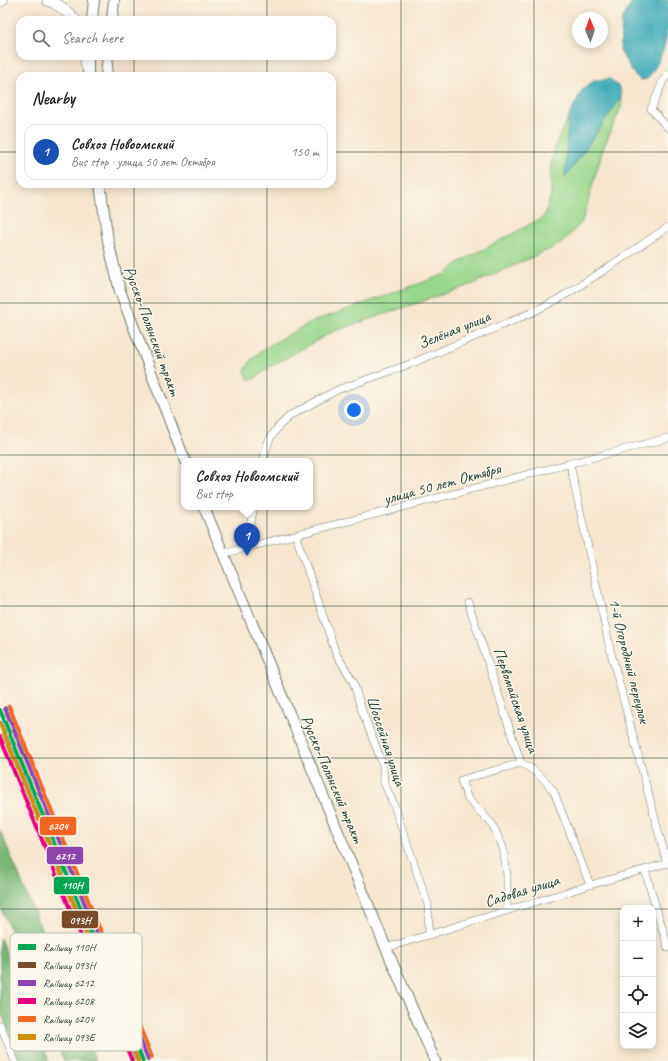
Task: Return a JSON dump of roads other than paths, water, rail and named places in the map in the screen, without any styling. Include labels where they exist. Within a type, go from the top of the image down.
[{"type":"main road","points":[[48,0],[56,3],[72,16]]},
{"type":"main road","points":[[92,16],[94,0]]},
{"type":"main road","points":[[112,16],[114,0]]},
{"type":"main road","points":[[106,72],[108,60]]},
{"type":"main road","name":"Русско-Полянский тракт","points":[[101,188],[108,241],[120,291],[184,458]]},
{"type":"main road","name":"Русско-Полянский тракт","points":[[205,510],[222,554],[386,948],[435,1061]]},
{"type":"street","points":[[668,74],[663,81],[651,109],[668,128]]},
{"type":"street","name":"Зелёная улица","points":[[264,458],[269,440],[278,427],[291,415],[337,390],[410,364],[533,312],[560,298],[668,227]]},
{"type":"street","name":"улица 50 лет Октября","points":[[222,554],[296,536],[668,438]]},
{"type":"street","name":"1-й Огородный переулок","points":[[570,464],[610,649],[667,863]]},
{"type":"street","points":[[245,549],[253,510]]},
{"type":"street","name":"Шоссейная улица","points":[[296,536],[336,654],[353,681],[361,708],[382,765],[386,789],[394,805],[428,905],[429,935]]},
{"type":"street","name":"Первомайская улица","points":[[468,602],[521,764],[532,768],[545,779],[554,792],[590,885]]},
{"type":"street","points":[[508,910],[507,875],[503,847],[492,824],[468,799],[461,780],[521,764]]},
{"type":"street","name":"Садовая улица","points":[[386,948],[590,885],[667,863]]},
{"type":"street","points":[[645,870],[668,948]]},
{"type":"street","points":[[0,1025],[10,1049]]},
{"type":"street","points":[[11,1051],[15,1061]]},
{"type":"water","points":[[633,0],[668,0],[668,22],[663,51],[647,79],[640,80],[633,73],[620,51],[622,20]]},
{"type":"water","points":[[610,79],[620,88],[621,98],[565,178],[568,118],[582,90],[595,80]]},
{"type":"rail line","name":"6204","points":[[9,706],[101,933]]},
{"type":"rail line","name":"6212","points":[[5,708],[97,933]]},
{"type":"rail line","name":"110Н","points":[[0,710],[91,933]]},
{"type":"rail line","name":"093Н","points":[[0,723],[86,933]]},
{"type":"rail line","name":"093Е","points":[[0,724],[86,933]]},
{"type":"rail line","name":"6208","points":[[0,737],[80,933]]},
{"type":"rail line","name":"6204","points":[[142,1032],[152,1057]]},
{"type":"rail line","name":"6212","points":[[142,1044],[148,1059]]},
{"type":"rail line","name":"6208","points":[[128,1051],[132,1061]]},
{"type":"rail line","name":"093Н","points":[[134,1051],[138,1061]]},
{"type":"rail line","name":"093Е","points":[[134,1051],[138,1061]]},
{"type":"rail line","name":"110Н","points":[[139,1051],[143,1061]]},
{"type":"place","name":"Совхоз Новоомский","points":[[247,556]]}]
